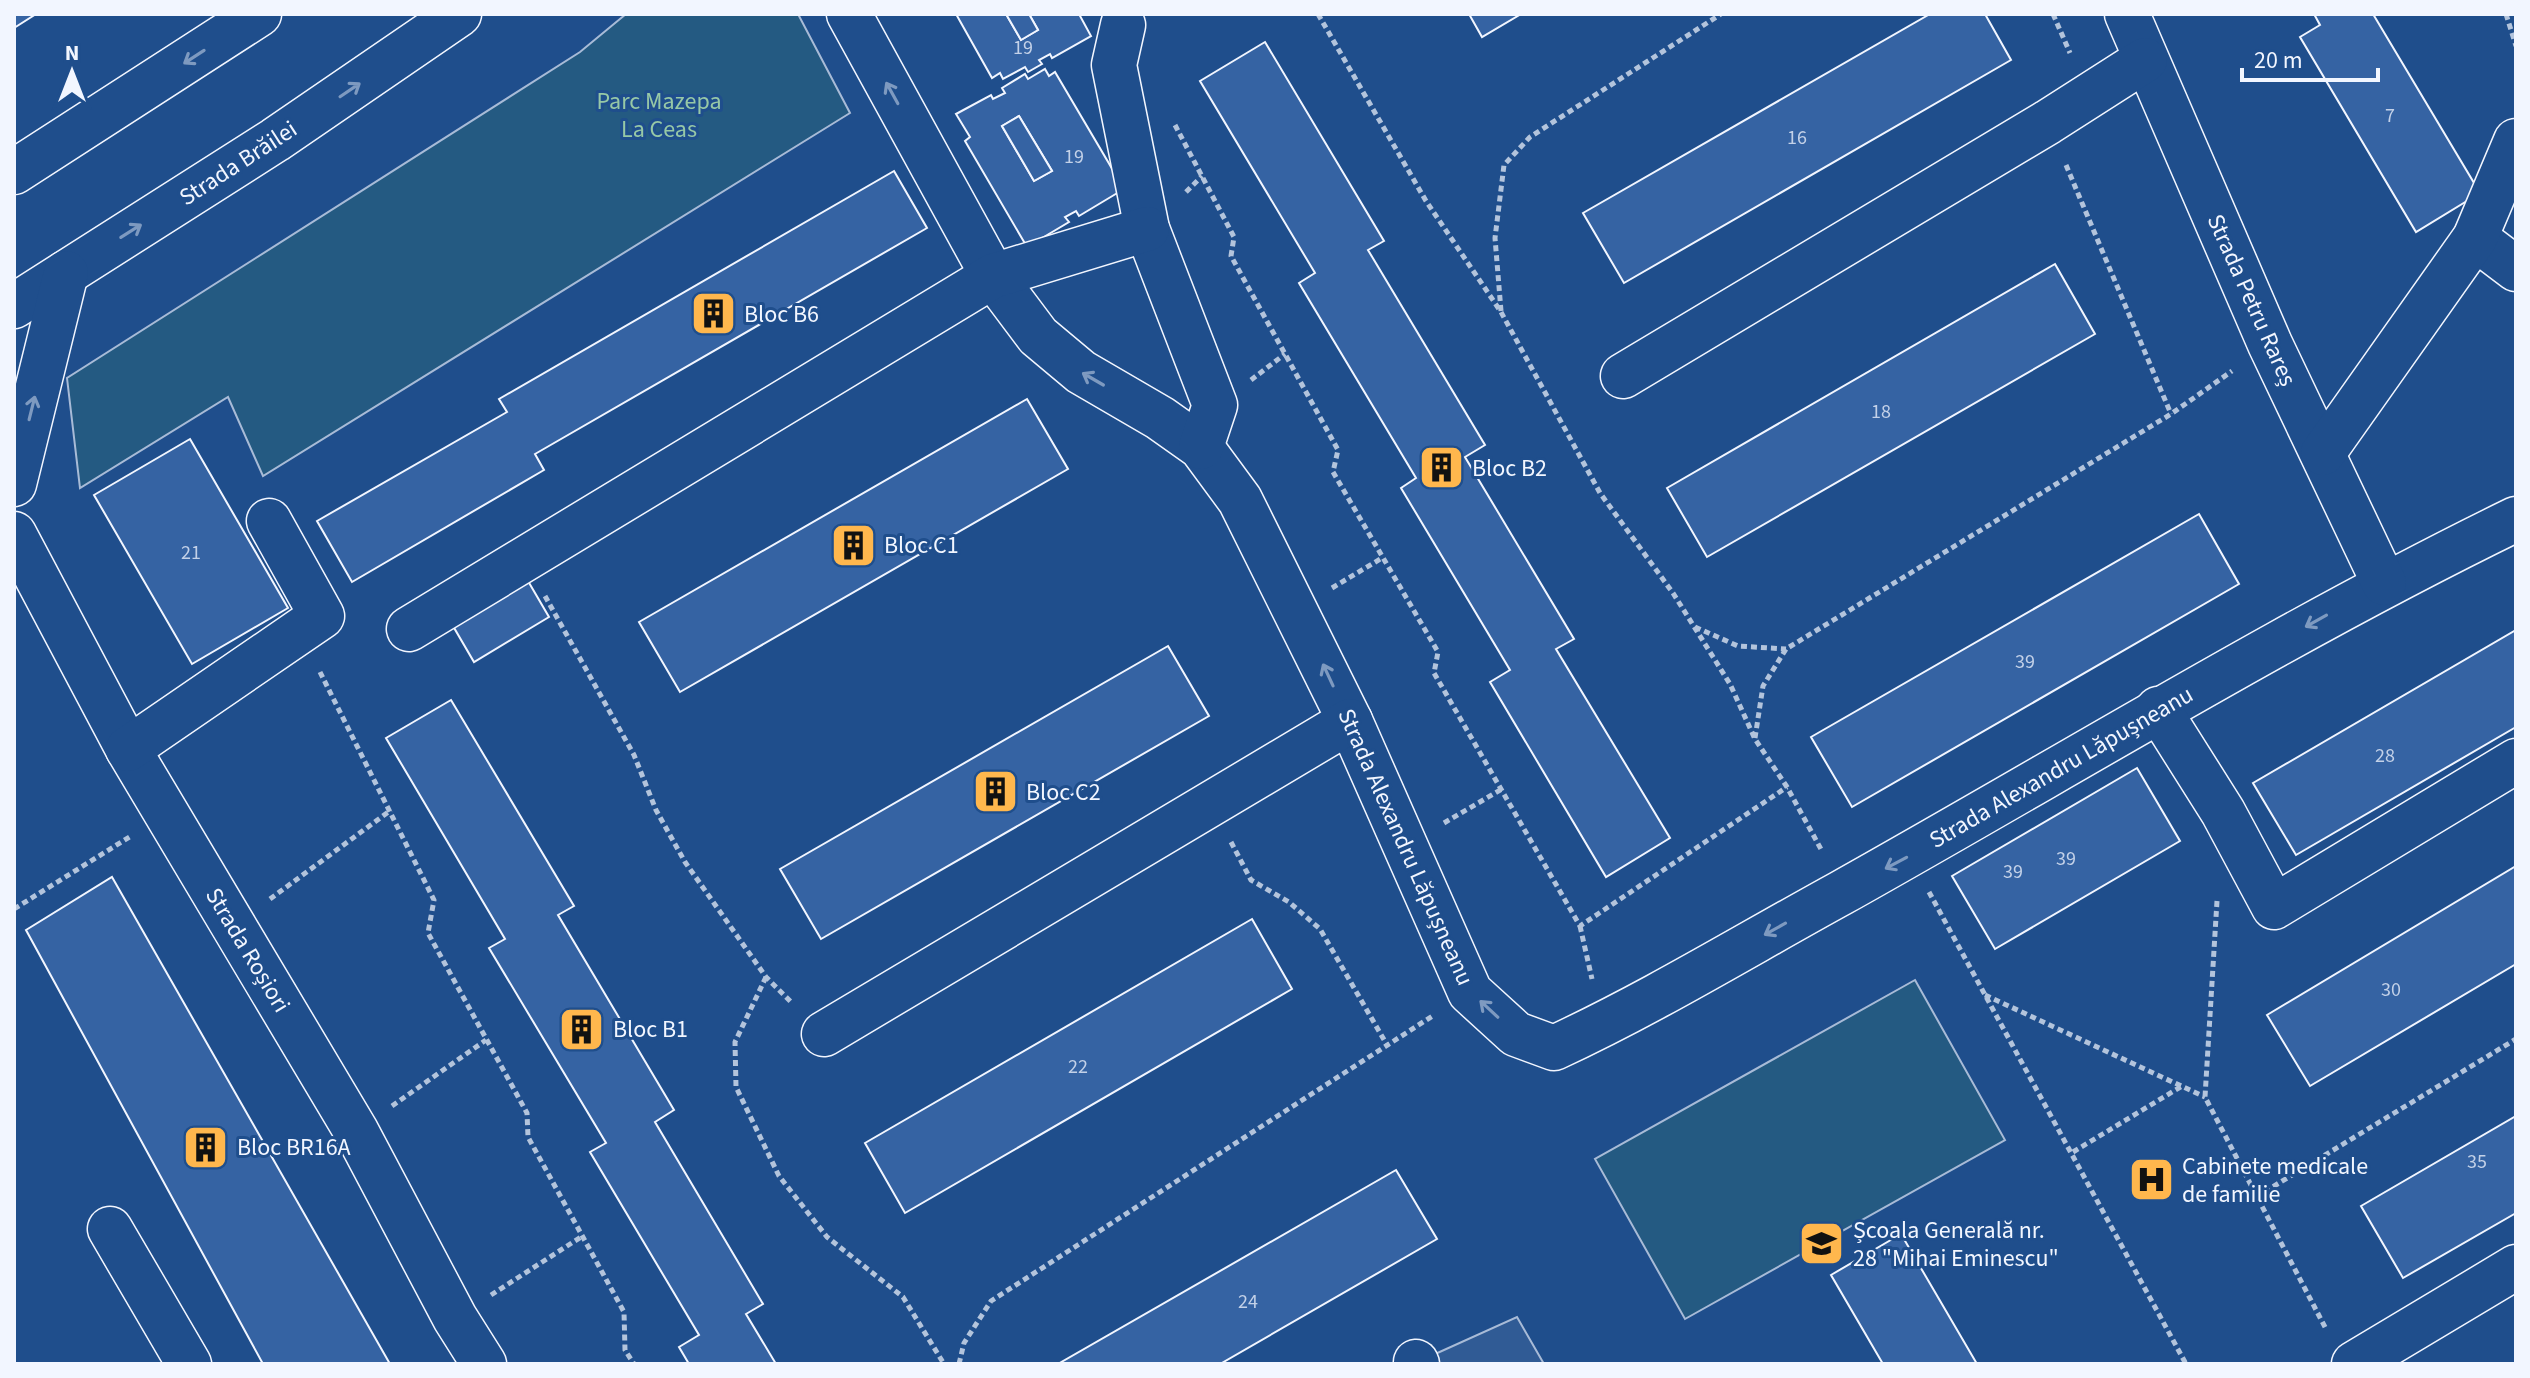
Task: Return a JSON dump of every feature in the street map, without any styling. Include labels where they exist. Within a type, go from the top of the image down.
[{"type":"street","points":[[19,167],[259,14]]},
{"type":"street","name":"Strada Brăilei","points":[[14,306],[288,131],[459,14]]},
{"type":"street","name":"Strada Alexandru Lăpușneanu","points":[[849,14],[993,276],[1038,336],[1081,372],[1160,418],[1201,447],[1240,500],[1297,609],[1350,721],[1403,847],[1470,992],[1516,1034],[1554,1048],[1618,1018],[1909,856],[2158,709],[2384,583],[2516,519]]},
{"type":"street","name":"Strada Petru Rareș","points":[[2127,14],[2270,344],[2384,583]]},
{"type":"street","points":[[1123,25],[1114,65],[1147,229],[1215,405],[1201,447]]},
{"type":"street","points":[[1623,376],[2048,122],[2145,60]]},
{"type":"street","points":[[2323,453],[2475,238],[2516,141]]},
{"type":"street","points":[[409,629],[993,276],[1147,229]]},
{"type":"street","points":[[2475,238],[2516,269]]},
{"type":"street","points":[[14,484],[66,273]]},
{"type":"street","points":[[128,749],[322,616],[269,521]]},
{"type":"street","name":"Strada Roșiori","points":[[14,534],[128,749],[356,1131],[455,1318],[484,1364]]},
{"type":"street","points":[[2158,709],[2223,812],[2274,907],[2516,761]]},
{"type":"street","points":[[824,1034],[1350,721]]},
{"type":"street","points":[[110,1229],[189,1364]]},
{"type":"street","points":[[2342,1350],[2516,1267]]},
{"type":"path","points":[[1318,14],[1426,201],[1501,312],[1600,493],[1694,626],[1730,684],[1755,739],[1787,787],[1843,891]]},
{"type":"path","points":[[1501,312],[1495,238],[1504,165],[1530,137],[1721,14]]},
{"type":"path","points":[[2506,14],[2515,33],[2516,46]]},
{"type":"path","points":[[1173,121],[1234,237],[1231,256],[1338,450],[1333,472],[1438,652],[1434,673],[1580,926],[1787,787]]},
{"type":"path","points":[[2048,122],[2171,414]]},
{"type":"path","points":[[1755,739],[1763,686],[1786,649],[2171,414],[2270,344]]},
{"type":"path","points":[[1297,609],[1382,558]]},
{"type":"path","points":[[524,560],[634,755],[656,810],[685,862],[766,977],[735,1042],[736,1087],[779,1176],[827,1237],[903,1297],[944,1364]]},
{"type":"path","points":[[1694,626],[1738,646],[1786,649]]},
{"type":"path","points":[[299,632],[434,900],[428,933],[527,1113],[528,1137],[624,1312],[625,1350],[634,1364]]},
{"type":"path","points":[[1403,847],[1502,789]]},
{"type":"path","points":[[1210,802],[1251,880],[1289,902],[1320,929],[1387,1045]]},
{"type":"path","points":[[234,926],[391,810]]},
{"type":"path","points":[[14,909],[165,814]]},
{"type":"path","points":[[1909,856],[2186,1364]]},
{"type":"path","points":[[2218,891],[2205,1097],[2256,1197],[2342,1350]]},
{"type":"path","points":[[959,1364],[964,1343],[991,1301],[1470,992]]},
{"type":"path","points":[[1985,995],[2205,1097]]},
{"type":"path","points":[[2256,1197],[2516,1039]]},
{"type":"path","points":[[356,1131],[486,1040]]},
{"type":"path","points":[[2073,1152],[2182,1086]]},
{"type":"path","points":[[455,1318],[581,1237]]},
{"type":"green space","name":"Parc Mazepa La Ceas","points":[[626,14],[798,14],[850,113],[263,476],[228,397],[80,488],[67,378],[580,52]]},
{"type":"green space","points":[[1915,980],[2005,1140],[1685,1319],[1595,1159]]},
{"type":"shaded area","points":[[1517,1317],[1544,1364],[1413,1364]]},
{"type":"building","points":[[14,14],[36,14],[14,28]]},
{"type":"building","points":[[956,14],[1006,14],[1021,40],[1038,30],[1029,14],[1079,14],[1091,36],[1052,58],[1050,54],[1039,60],[1042,64],[1028,72],[1025,67],[1003,79],[1000,73],[992,78]]},
{"type":"building","points":[[1006,14],[1029,14],[1038,30],[1021,40]]},
{"type":"building","points":[[1469,14],[1521,14],[1482,37]]},
{"type":"building","points":[[1930,14],[1985,14],[2011,60],[1624,283],[1583,213]]},
{"type":"building","points":[[2314,14],[2373,14],[2480,193],[2416,232],[2300,37],[2320,25]]},
{"type":"building","name":"Bloc B2","points":[[1265,42],[1384,241],[1368,250],[1485,445],[1465,457],[1574,639],[1556,649],[1670,838],[1606,877],[1490,682],[1510,670],[1401,488],[1416,478],[1299,283],[1315,273],[1200,81]]},
{"type":"building","points":[[1045,69],[1049,76],[1055,72],[1124,189],[1079,216],[1076,211],[1065,217],[1069,222],[1027,247],[965,141],[970,137],[956,114],[991,95],[993,99],[1005,93],[1002,88],[1025,74],[1028,79]],"holes":[[[1019,116],[1052,171],[1034,181],[1002,126]]]},
{"type":"building","points":[[1019,116],[1052,171],[1034,181],[1002,126]]},
{"type":"building","name":"Bloc B6","points":[[894,171],[927,228],[535,454],[544,470],[352,582],[317,521],[507,412],[499,399]]},
{"type":"building","points":[[2055,264],[2095,334],[1707,557],[1667,488]]},
{"type":"building","name":"Bloc C1","points":[[1027,399],[1068,469],[680,692],[639,622]]},
{"type":"building","points":[[190,439],[288,608],[192,664],[94,495]]},
{"type":"building","points":[[2199,514],[2239,584],[1852,807],[1811,737]]},
{"type":"building","points":[[528,581],[549,617],[474,662],[453,626]]},
{"type":"building","points":[[2516,630],[2516,727],[2296,855],[2253,783]]},
{"type":"building","name":"Bloc C2","points":[[1168,646],[1209,716],[821,939],[780,869]]},
{"type":"building","name":"Bloc B1","points":[[451,700],[574,906],[558,915],[674,1110],[655,1122],[763,1304],[746,1314],[776,1364],[689,1364],[679,1347],[699,1335],[590,1152],[606,1143],[489,948],[505,939],[386,738]]},
{"type":"building","points":[[2137,768],[2180,841],[1995,949],[1952,876]]},
{"type":"building","points":[[2516,866],[2516,964],[2310,1086],[2267,1015]]},
{"type":"building","name":"Bloc BR16A","points":[[112,877],[390,1364],[263,1364],[26,930]]},
{"type":"building","points":[[1252,919],[1292,989],[905,1213],[865,1143]]},
{"type":"building","points":[[2516,1116],[2516,1213],[2403,1278],[2361,1206]]},
{"type":"building","points":[[1396,1170],[1437,1239],[1220,1364],[1058,1364]]},
{"type":"building","points":[[1901,1234],[1977,1364],[1883,1364],[1831,1275]]},
{"type":"place","name":"Bloc B6","points":[[713,314]]},
{"type":"place","name":"Bloc B2","points":[[1441,468]]},
{"type":"place","name":"Bloc C1","points":[[853,545]]},
{"type":"place","name":"Bloc C2","points":[[995,792]]},
{"type":"place","name":"Bloc B1","points":[[582,1029]]},
{"type":"place","name":"Bloc BR16A","points":[[206,1147]]},
{"type":"place","name":"Cabinete medicale de familie","points":[[2151,1180]]},
{"type":"place","name":"Școala Generală nr. 28 \"Mihai Eminescu\"","points":[[1822,1244]]}]
